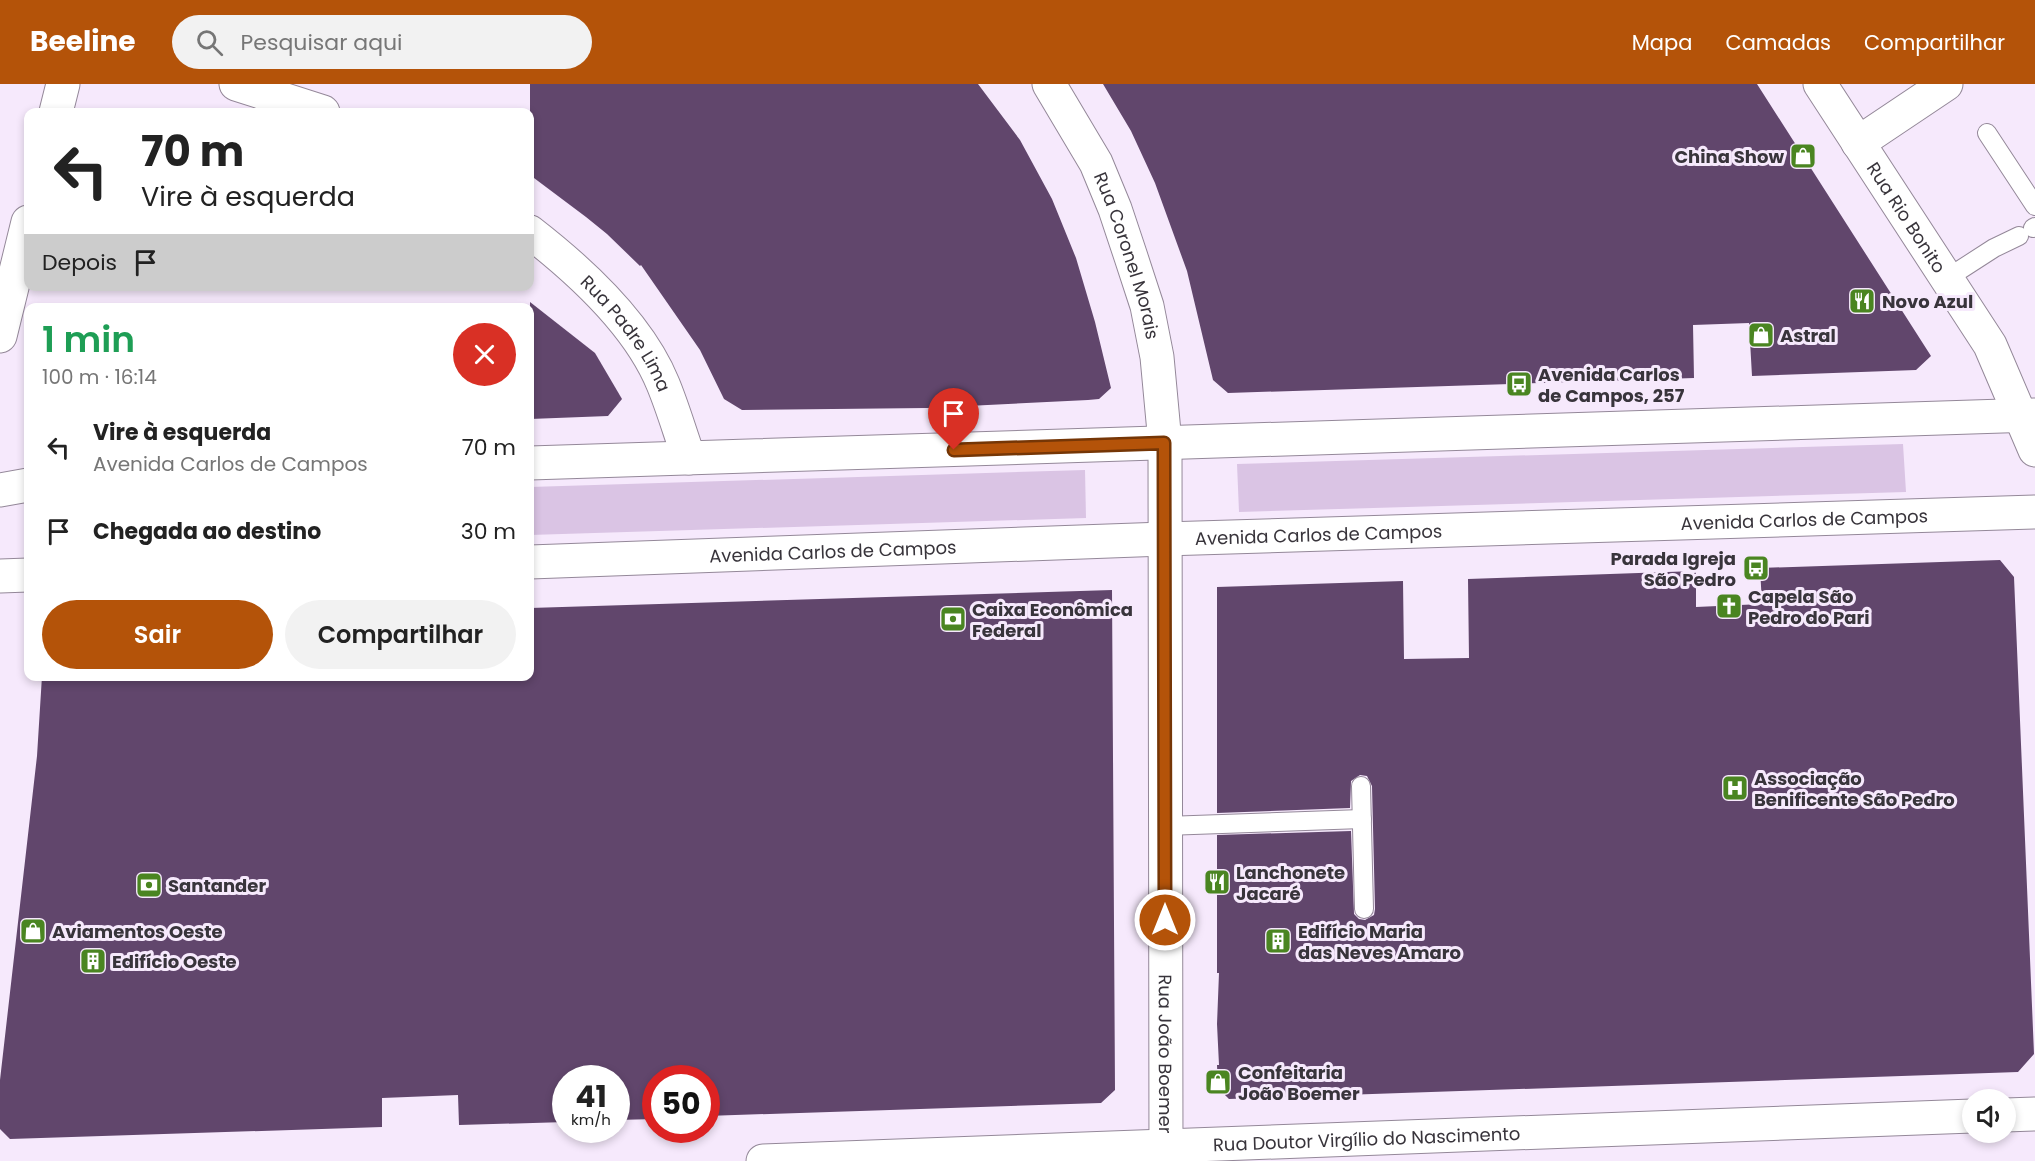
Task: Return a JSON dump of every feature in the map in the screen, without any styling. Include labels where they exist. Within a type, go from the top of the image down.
[{"type":"main road","points":[[57,108],[63,84]]},
{"type":"main road","points":[[236,84],[311,108]]},
{"type":"main road","name":"Rua Coronel Morais","points":[[1049,84],[1096,163],[1115,209],[1147,306],[1157,357],[1164,443]]},
{"type":"main road","name":"Rua Rio Bonito","points":[[1820,84],[1990,345],[2028,415],[2035,450]]},
{"type":"main road","points":[[1858,143],[1946,84]]},
{"type":"main road","name":"Rua Padre Lima","points":[[534,235],[584,279],[625,324],[645,351],[663,382],[689,458]]},
{"type":"main road","points":[[0,336],[24,238]]},
{"type":"main road","points":[[534,463],[2028,415]]},
{"type":"main road","name":"Rua João Boemer","points":[[1164,443],[1166,1154]]},
{"type":"main road","points":[[0,490],[24,486]]},
{"type":"main road","name":"Avenida Carlos de Campos","points":[[534,562],[1164,539],[2035,512]]},
{"type":"main road","points":[[0,576],[24,575]]},
{"type":"main road","points":[[2016,1115],[2035,1114]]},
{"type":"main road","name":"Rua Doutor Virgílio do Nascimento","points":[[763,1161],[1166,1154],[1962,1116]]},
{"type":"lane","points":[[1987,134],[2035,206]]},
{"type":"lane","points":[[1947,279],[1994,248],[2029,230]]},
{"type":"lane","points":[[1361,786],[1364,909]]},
{"type":"lane","points":[[1165,826],[1362,819]]},
{"type":"shaded area","points":[[1903,444],[1906,492],[1239,512],[1237,464]]},
{"type":"shaded area","points":[[1085,470],[1086,518],[534,535],[534,487]]},
{"type":"building","points":[[530,84],[978,84],[1020,140],[1052,199],[1076,258],[1111,388],[1099,399],[1088,400],[927,408],[742,410],[724,399],[700,350],[641,265],[607,234],[534,178],[534,108],[530,108]]},
{"type":"building","points":[[1103,84],[1757,84],[1931,356],[1916,370],[1752,376],[1749,323],[1693,325],[1694,378],[1228,393],[1213,380],[1187,271],[1155,183],[1131,131]]},
{"type":"building","points":[[534,305],[595,353],[622,399],[608,416],[534,419]]},
{"type":"building","points":[[2000,560],[2014,577],[2034,1054],[2018,1072],[1229,1099],[1218,1088],[1217,835],[1351,831],[1354,914],[1359,919],[1365,920],[1374,915],[1375,909],[1372,786],[1367,776],[1360,775],[1351,781],[1350,808],[1217,813],[1217,587],[1403,581],[1404,659],[1469,658],[1468,579],[1696,571],[1696,607],[1762,604],[1760,568]]},
{"type":"building","points":[[1112,590],[1115,1090],[1101,1103],[720,1116],[720,1065],[642,1065],[642,1119],[630,1120],[630,1065],[552,1065],[552,1122],[459,1125],[458,1095],[382,1098],[382,1127],[10,1139],[0,1129],[0,1080],[37,756],[42,681],[534,681],[534,608]]},
{"type":"place","name":"China Show","points":[[1803,156]]},
{"type":"place","name":"Novo Azul","points":[[1862,301]]},
{"type":"place","name":"Astral","points":[[1761,335]]},
{"type":"place","name":"Avenida Carlos de Campos, 257","points":[[1519,384]]},
{"type":"place","name":"Parada Igreja São Pedro","points":[[1756,568]]},
{"type":"place","name":"Capela São Pedro do Pari","points":[[1729,606]]},
{"type":"place","name":"Caixa Econômica Federal","points":[[953,619]]},
{"type":"place","name":"Associação Benificente São Pedro","points":[[1735,788]]},
{"type":"place","name":"Lanchonete Jacaré","points":[[1217,882]]},
{"type":"place","name":"Santander","points":[[149,885]]},
{"type":"place","name":"Aviamentos Oeste","points":[[33,931]]},
{"type":"place","name":"Edifício Maria das Neves Amaro","points":[[1278,941]]},
{"type":"place","name":"Edifício Oeste","points":[[93,961]]},
{"type":"place","name":"Confeitaria João Boemer","points":[[1218,1082]]},
{"type":"route","points":[[954,450],[1164,443],[1165,920]]}]
